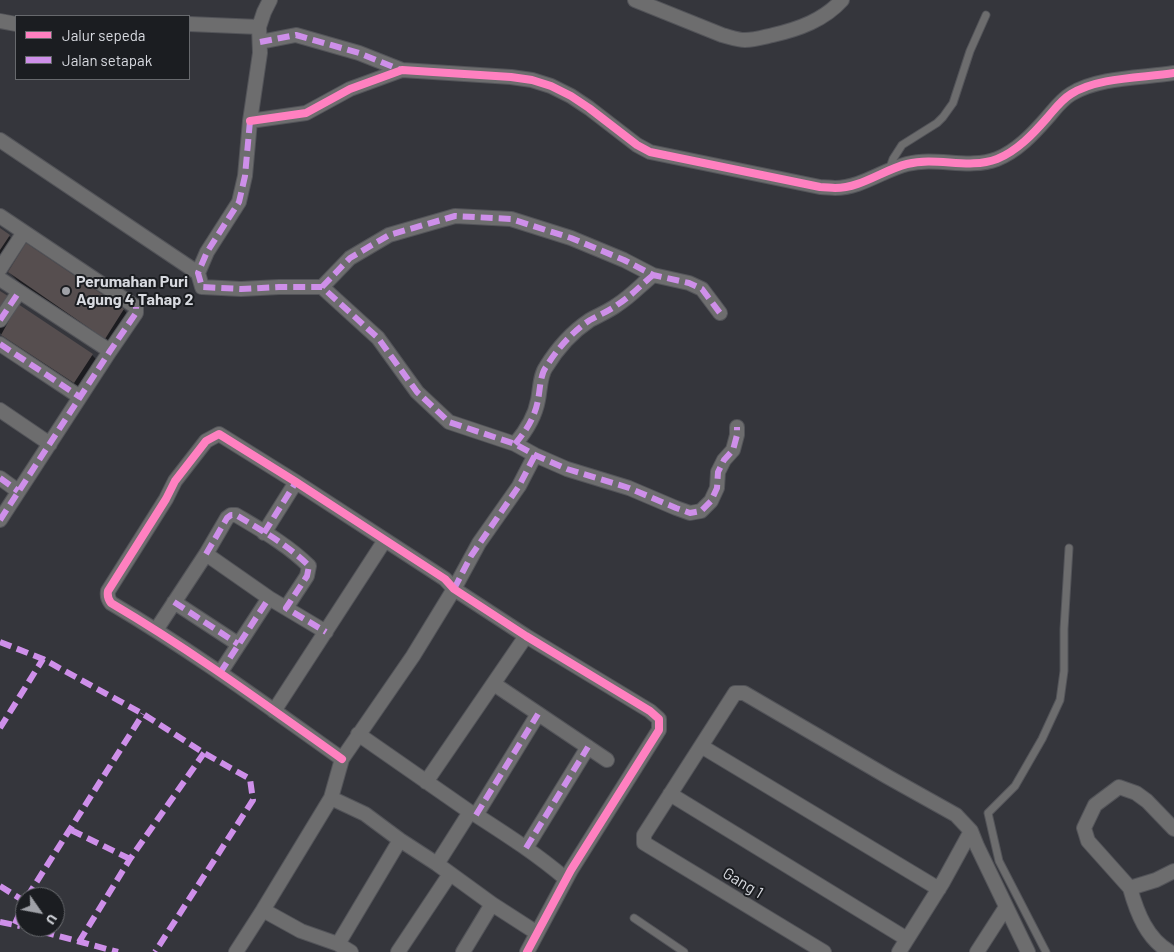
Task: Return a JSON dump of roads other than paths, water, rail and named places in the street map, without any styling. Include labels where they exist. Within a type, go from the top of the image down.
[{"type":"street","points":[[270,0],[259,27],[260,53],[250,121],[245,176],[239,202],[207,252],[198,273],[202,287],[241,289],[322,287],[378,338],[417,392],[449,422],[516,444],[535,455],[567,468],[629,488],[690,513],[701,511],[711,501],[717,488],[718,472],[724,460],[733,450],[737,427]]},
{"type":"street","points":[[635,0],[722,35],[746,40],[793,31],[815,21],[835,8],[842,0]]},
{"type":"street","points":[[0,20],[15,24]]},
{"type":"street","points":[[190,24],[259,27]]},
{"type":"street","points":[[260,42],[296,36],[359,53],[402,70],[532,80],[551,86],[571,96],[637,145],[650,152],[820,187],[836,188],[859,184],[904,165],[916,162],[984,163],[999,158],[1030,136],[1059,104],[1069,95],[1080,89],[1102,82],[1174,73]]},
{"type":"street","points":[[250,121],[306,113],[350,89],[402,70]]},
{"type":"street","points":[[0,140],[198,273]]},
{"type":"street","points":[[0,216],[136,307],[136,313],[0,520]]},
{"type":"street","points":[[322,287],[350,258],[389,234],[455,216],[511,219],[571,238],[624,260],[653,275],[702,288],[720,313]]},
{"type":"street","points":[[0,269],[24,232]]},
{"type":"street","points":[[516,444],[526,431],[535,412],[544,369],[565,340],[589,321],[618,305],[653,275]]},
{"type":"street","points":[[0,279],[110,351]]},
{"type":"street","points":[[0,320],[19,292]]},
{"type":"street","points":[[0,344],[80,396]]},
{"type":"street","points":[[0,410],[50,444]]},
{"type":"street","points":[[342,758],[156,630],[111,603],[107,596],[108,591],[166,499],[175,481],[206,441],[219,434],[445,579],[454,589],[526,636],[650,711],[659,720],[659,730],[570,870],[527,952]]},
{"type":"street","points":[[236,952],[331,798],[342,758],[413,656],[454,589],[471,556],[519,486],[535,455]]},
{"type":"street","points":[[0,478],[18,491]]},
{"type":"street","points":[[264,532],[296,482]]},
{"type":"street","points":[[156,630],[206,554],[227,518],[231,515],[236,515],[264,532],[301,558],[309,566],[307,576],[286,608]]},
{"type":"street","points":[[274,710],[385,540]]},
{"type":"street","points":[[206,554],[269,598],[326,632]]},
{"type":"street","points":[[220,673],[269,598]]},
{"type":"street","points":[[174,602],[238,644]]},
{"type":"street","points":[[426,782],[526,636]]},
{"type":"street","points":[[494,684],[607,760]]},
{"type":"street","points":[[907,939],[670,794],[735,693],[744,693],[956,815],[971,831],[1028,952]]},
{"type":"street","points":[[437,864],[538,714]]},
{"type":"street","points":[[358,734],[426,782],[544,860],[566,878]]},
{"type":"street","points":[[701,746],[939,889]]},
{"type":"street","points":[[526,848],[588,747]]},
{"type":"street","points":[[1170,952],[1161,946],[1148,932],[1141,920],[1130,888],[1088,841],[1084,828],[1095,805],[1119,787],[1136,793],[1147,801],[1174,829]]},
{"type":"street","name":"Gang 1","points":[[670,794],[644,835],[644,843],[824,952]]},
{"type":"street","points":[[331,798],[365,814],[492,904],[537,933]]},
{"type":"street","points":[[899,952],[939,889],[971,831]]},
{"type":"street","points":[[338,944],[400,840]]},
{"type":"street","points":[[1130,888],[1156,880],[1174,871]]},
{"type":"street","points":[[398,952],[450,874]]},
{"type":"street","points":[[463,952],[492,904]]},
{"type":"street","points":[[977,952],[1006,907]]},
{"type":"street","points":[[263,910],[300,931],[338,944],[351,952]]},
{"type":"lane","points":[[889,171],[896,153],[902,145],[937,123],[953,103],[970,51],[986,15]]},
{"type":"lane","points":[[1046,952],[999,861],[988,813],[1015,786],[1042,739],[1060,700],[1064,672],[1064,629],[1069,548]]},
{"type":"lane","points":[[634,918],[684,952]]},
{"type":"place","name":"Perumahan Puri Agung 4 Tahap 2","points":[[66,291]]}]
